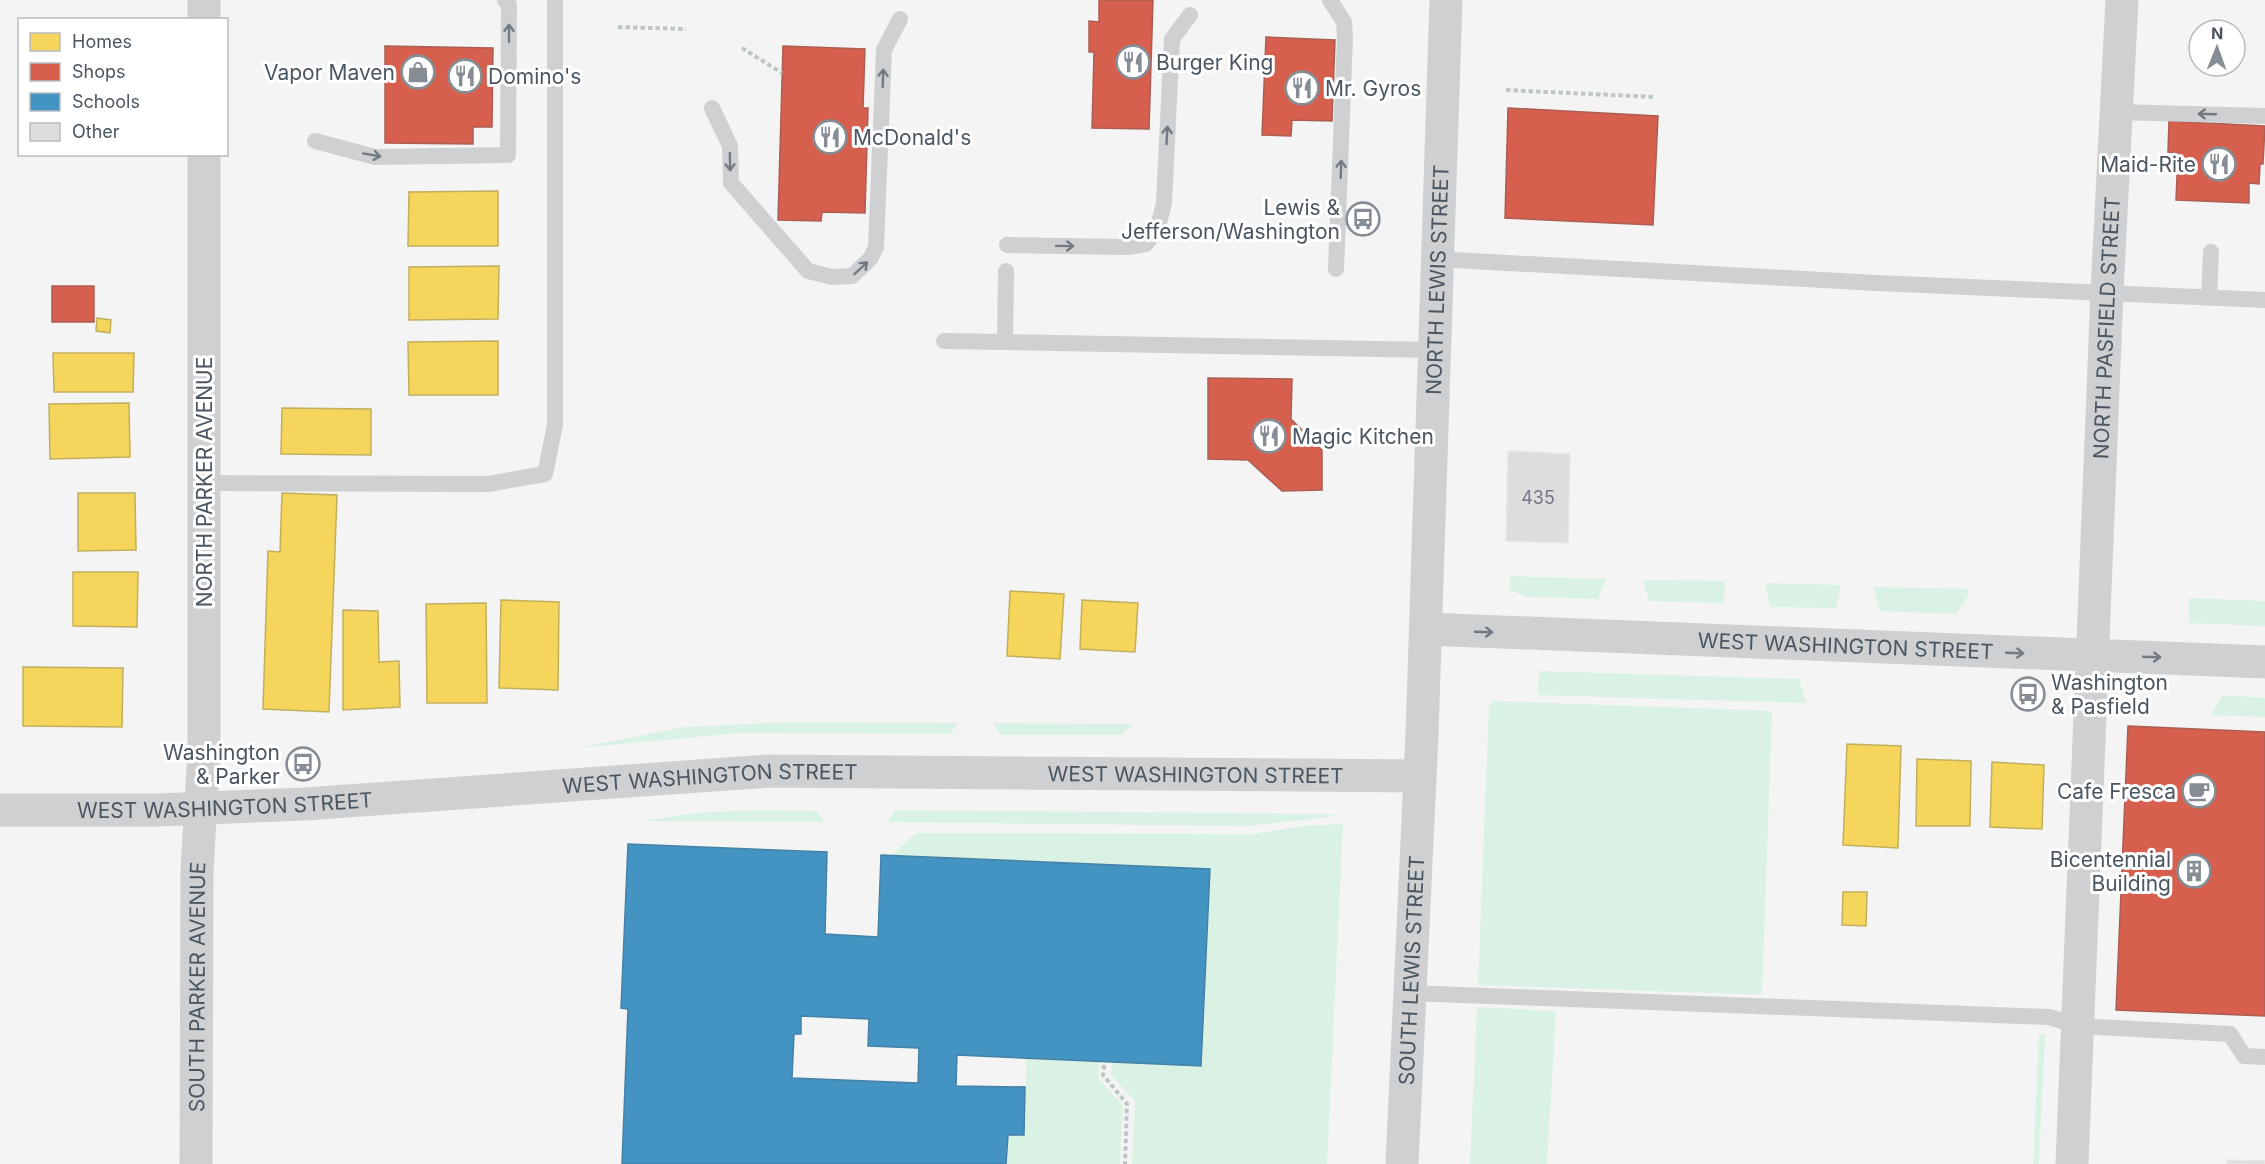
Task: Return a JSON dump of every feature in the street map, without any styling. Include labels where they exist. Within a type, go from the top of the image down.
[{"type":"street","points":[[204,0],[204,18]]},
{"type":"street","name":"NORTH LEWIS STREET","points":[[1419,776],[1426,629],[1433,351],[1446,0]]},
{"type":"street","name":"NORTH PASFIELD STREET","points":[[2072,1164],[2107,291],[2122,0]]},
{"type":"street","name":"NORTH PARKER AVENUE","points":[[199,809],[204,753],[204,156]]},
{"type":"street","name":"WEST WASHINGTON STREET","points":[[1426,629],[2265,662]]},
{"type":"street","name":"WEST WASHINGTON STREET","points":[[0,810],[199,809],[305,804],[769,771],[1419,776]]},
{"type":"street","name":"SOUTH LEWIS STREET","points":[[1402,1164],[1419,776]]},
{"type":"street","name":"SOUTH PARKER AVENUE","points":[[196,1164],[196,886],[199,809]]},
{"type":"lane","points":[[315,141],[375,157],[508,155],[509,5],[505,0]]},
{"type":"lane","points":[[204,483],[488,484],[545,474],[555,425],[555,0]]},
{"type":"lane","points":[[1330,0],[1335,4],[1344,22],[1345,37],[1336,269]]},
{"type":"lane","points":[[1007,245],[1127,247],[1146,244],[1158,227],[1164,203],[1172,39],[1190,15]]},
{"type":"lane","points":[[712,108],[730,146],[731,183],[808,271],[832,277],[852,276],[870,259],[876,247],[884,50],[900,19]]},
{"type":"lane","points":[[2116,112],[2265,116]]},
{"type":"lane","points":[[2209,298],[2211,252]]},
{"type":"lane","points":[[1437,259],[1877,283],[2107,291],[2265,300]]},
{"type":"lane","points":[[1005,342],[1006,271]]},
{"type":"lane","points":[[944,341],[1433,351]]},
{"type":"lane","points":[[1409,993],[2049,1017],[2078,1026],[2230,1034],[2244,1056],[2265,1057]]},
{"type":"path","points":[[618,27],[686,29]]},
{"type":"path","points":[[742,48],[782,73]]},
{"type":"path","points":[[1506,90],[1655,97]]},
{"type":"path","points":[[1104,1065],[1103,1075],[1127,1104],[1125,1164]]},
{"type":"green space","points":[[1511,576],[1606,579],[1598,599],[1528,597],[1509,590]]},
{"type":"green space","points":[[1643,580],[1725,581],[1724,603],[1649,601]]},
{"type":"green space","points":[[1765,583],[1841,585],[1836,608],[1770,607]]},
{"type":"green space","points":[[1874,587],[1968,589],[1968,596],[1956,614],[1879,611]]},
{"type":"green space","points":[[2189,598],[2265,601],[2265,626],[2189,623]]},
{"type":"green space","points":[[1539,671],[1799,679],[1806,703],[1538,695]]},
{"type":"green space","points":[[2222,695],[2265,698],[2265,717],[2211,715]]},
{"type":"green space","points":[[1494,701],[1772,711],[1762,995],[1478,985],[1489,706]]},
{"type":"green space","points":[[790,722],[958,723],[950,734],[740,733],[578,748],[684,727]]},
{"type":"green space","points":[[993,723],[1132,724],[1123,735],[1001,735]]},
{"type":"green space","points":[[758,810],[817,811],[824,822],[643,821],[695,813]]},
{"type":"green space","points":[[895,810],[1327,814],[1337,816],[1247,826],[888,822]]},
{"type":"green space","points":[[1343,824],[1327,1164],[1132,1164],[1135,1101],[1111,1075],[1112,1063],[1202,1067],[1211,869],[891,855],[916,833],[1252,834],[1304,826]]},
{"type":"green space","points":[[1477,1007],[1556,1011],[1547,1164],[1470,1164]]},
{"type":"green space","points":[[2039,1034],[2045,1034],[2039,1164],[2033,1164]]},
{"type":"green space","points":[[1026,1059],[1099,1062],[1098,1078],[1123,1106],[1120,1164],[1007,1164],[1008,1135],[1025,1135]]},
{"type":"building: Homes","points":[[498,191],[498,246],[408,246],[409,192]]},
{"type":"building: Homes","points":[[499,266],[498,319],[409,320],[409,267]]},
{"type":"building: Homes","points":[[97,318],[111,320],[110,333],[96,331]]},
{"type":"building: Homes","points":[[498,341],[498,395],[409,395],[408,342]]},
{"type":"building: Homes","points":[[53,353],[134,353],[133,392],[54,392]]},
{"type":"building: Homes","points":[[129,403],[130,457],[50,459],[49,404]]},
{"type":"building: Homes","points":[[282,408],[371,409],[371,455],[281,454]]},
{"type":"building: Homes","points":[[78,493],[135,493],[136,550],[78,551]]},
{"type":"building: Homes","points":[[282,493],[337,495],[329,712],[263,709],[268,551],[280,552]]},
{"type":"building: Homes","points":[[73,572],[138,572],[137,627],[73,626]]},
{"type":"building: Homes","points":[[1010,591],[1064,594],[1060,659],[1007,656]]},
{"type":"building: Homes","points":[[501,600],[559,602],[558,690],[499,688]]},
{"type":"building: Homes","points":[[1082,600],[1138,603],[1135,652],[1080,649]]},
{"type":"building: Homes","points":[[486,603],[487,703],[427,703],[426,604]]},
{"type":"building: Homes","points":[[343,610],[378,611],[379,662],[399,661],[400,707],[343,710]]},
{"type":"building: Homes","points":[[23,667],[123,668],[122,727],[23,726]]},
{"type":"building: Homes","points":[[1847,744],[1901,746],[1898,848],[1843,845]]},
{"type":"building: Homes","points":[[1917,759],[1971,761],[1970,826],[1916,826]]},
{"type":"building: Homes","points":[[1992,762],[2044,765],[2042,829],[1990,827]]},
{"type":"building: Homes","points":[[1843,892],[1867,892],[1866,926],[1842,925]]},
{"type":"building: Shops","points":[[1099,0],[1153,0],[1149,129],[1092,128],[1094,52],[1089,52],[1089,21],[1099,22]]},
{"type":"building: Shops","points":[[1266,37],[1335,40],[1332,121],[1292,120],[1291,136],[1262,135]]},
{"type":"building: Shops","points":[[385,46],[493,48],[492,127],[473,127],[473,144],[385,143]]},
{"type":"building: Shops","points":[[783,46],[865,49],[863,108],[868,108],[865,213],[822,212],[821,221],[778,220]]},
{"type":"building: Shops","points":[[1508,108],[1658,116],[1653,225],[1505,218]]},
{"type":"building: Shops","points":[[2169,121],[2265,126],[2263,164],[2260,164],[2259,184],[2249,183],[2249,203],[2176,200],[2178,153],[2168,152]]},
{"type":"building: Shops","points":[[52,286],[94,286],[94,322],[52,322]]},
{"type":"building: Shops","points":[[1208,378],[1292,379],[1291,419],[1322,450],[1322,490],[1282,491],[1248,460],[1208,459]]},
{"type":"building: Shops","name":"Bicentennial Building","points":[[2128,726],[2265,732],[2265,1016],[2116,1010]]},
{"type":"building: Schools","points":[[628,844],[827,852],[825,934],[878,937],[881,855],[1210,869],[1201,1066],[957,1055],[956,1086],[1025,1087],[1024,1135],[1008,1135],[1006,1164],[622,1164],[628,1009],[621,1008]],"holes":[[[801,1016],[869,1019],[868,1046],[919,1048],[918,1083],[792,1078],[794,1034],[801,1034]]]},
{"type":"building: Other","points":[[1508,451],[1570,454],[1568,543],[1506,541]]},
{"type":"building: Other","points":[[2227,1160],[2265,1161],[2265,1164],[2227,1164]]},
{"type":"place","name":"Burger King","points":[[1133,62]]},
{"type":"place","name":"Vapor Maven","points":[[418,72]]},
{"type":"place","name":"Domino's","points":[[465,76]]},
{"type":"place","name":"Mr. Gyros","points":[[1302,88]]},
{"type":"place","name":"McDonald's","points":[[830,137]]},
{"type":"place","name":"Maid-Rite","points":[[2219,164]]},
{"type":"place","name":"Lewis & Jefferson/Washington","points":[[1363,219]]},
{"type":"place","name":"Magic Kitchen","points":[[1269,436]]},
{"type":"place","name":"Washington & Pasfield","points":[[2028,694]]},
{"type":"place","name":"Washington & Parker","points":[[303,764]]},
{"type":"place","name":"Cafe Fresca","points":[[2199,791]]},
{"type":"place","name":"Bicentennial Building","points":[[2194,871]]}]
